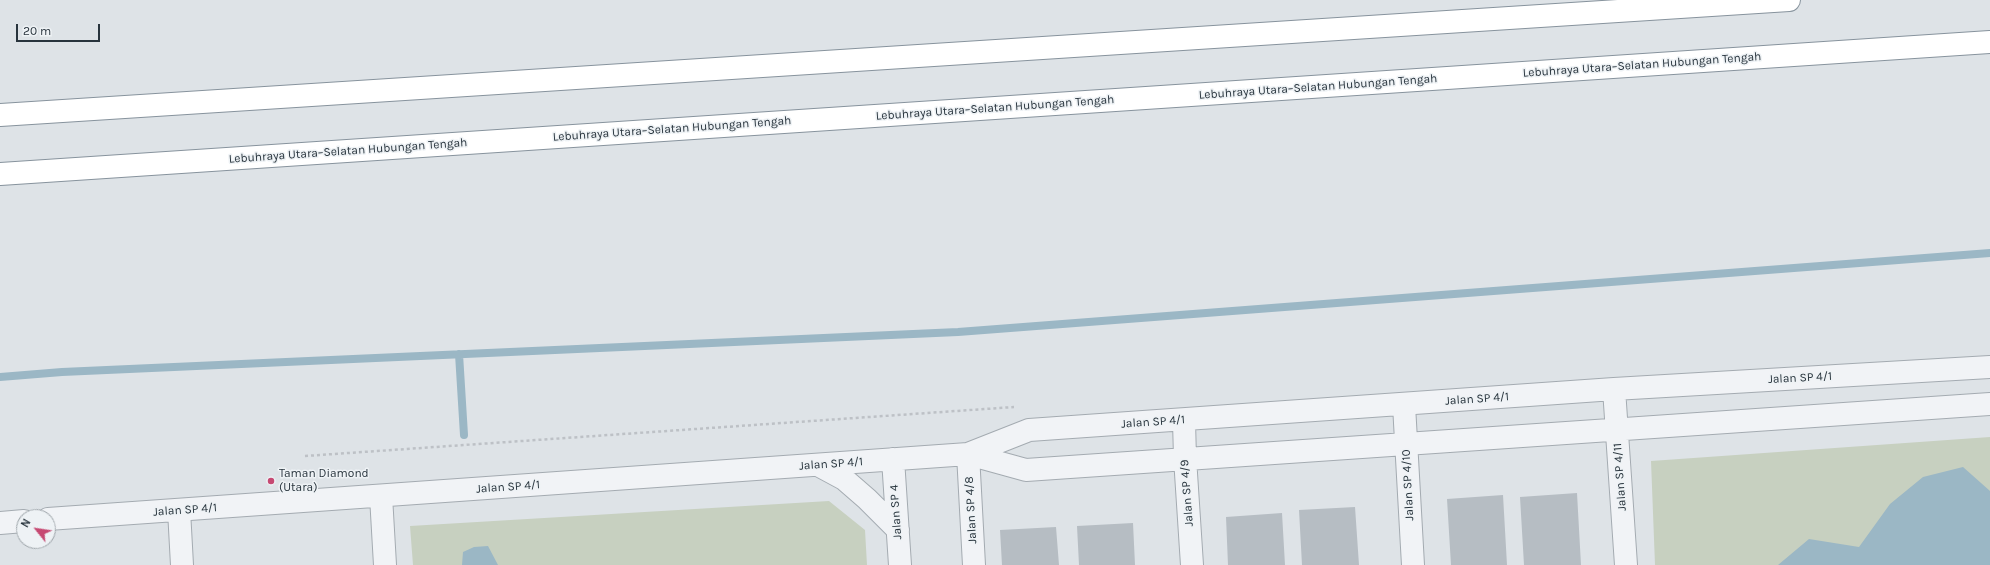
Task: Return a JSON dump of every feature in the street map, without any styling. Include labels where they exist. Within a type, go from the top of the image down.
[{"type":"highway","points":[[0,115],[1790,0]]},
{"type":"highway","name":"Lebuhraya Utara–Selatan Hubungan Tengah","points":[[0,174],[1990,42]]},
{"type":"street","name":"Jalan SP 4/1","points":[[56,518],[968,454],[1029,430],[1404,405],[1614,389],[1990,367]]},
{"type":"street","name":"Jalan SP 4/11","points":[[1614,389],[1626,565]]},
{"type":"street","name":"Jalan SP 4/1","points":[[968,454],[1026,470],[1617,428],[1990,404]]},
{"type":"street","name":"Jalan SP 4/10","points":[[1404,405],[1412,565]]},
{"type":"street","name":"Jalan SP 4/9","points":[[1184,420],[1192,565]]},
{"type":"street","name":"Jalan SP 4/8","points":[[968,454],[974,565]]},
{"type":"street","name":"Jalan SP 4","points":[[893,459],[900,565]]},
{"type":"street","points":[[818,465],[844,479],[867,499],[898,530]]},
{"type":"street","points":[[381,496],[385,565]]},
{"type":"street","points":[[179,510],[182,565]]},
{"type":"street","points":[[0,523],[16,522]]},
{"type":"green space","points":[[1990,437],[1990,565],[1655,565],[1651,461]]},
{"type":"green space","points":[[829,501],[865,530],[867,565],[413,565],[410,526]]},
{"type":"water","points":[[1963,467],[1990,491],[1990,565],[1778,565],[1809,539],[1859,547],[1890,504],[1923,477]]},
{"type":"water","points":[[488,546],[498,565],[462,565],[463,552],[474,547]]},
{"type":"building","points":[[1577,493],[1581,565],[1524,565],[1520,497]]},
{"type":"building","points":[[1503,495],[1507,565],[1451,565],[1447,499]]},
{"type":"building","points":[[1355,507],[1359,565],[1302,565],[1299,510]]},
{"type":"building","points":[[1282,513],[1285,565],[1228,565],[1226,517]]},
{"type":"building","points":[[1133,523],[1135,565],[1079,565],[1077,526]]},
{"type":"building","points":[[1056,527],[1059,565],[1002,565],[1000,530]]},
{"type":"waterway","points":[[0,377],[62,372],[958,332],[1990,253]]},
{"type":"waterway","points":[[459,354],[464,435]]},
{"type":"place","name":"Taman Diamond (Utara)","points":[[271,481]]}]
